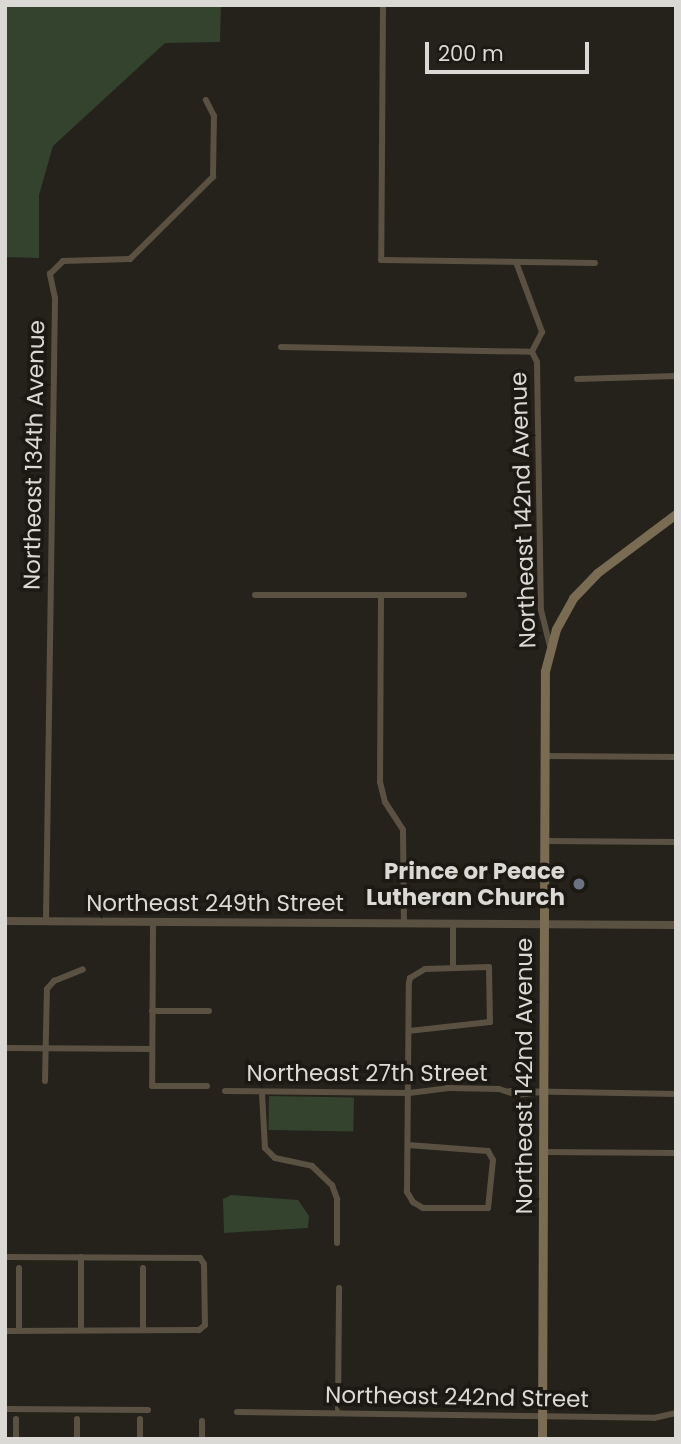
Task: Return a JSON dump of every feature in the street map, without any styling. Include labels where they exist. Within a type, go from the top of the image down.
[{"type":"main road","points":[[550,646],[562,616],[587,582],[676,514]]},
{"type":"main road","name":"Northeast 142nd Avenue","points":[[542,1439],[544,686],[550,646]]},
{"type":"street","points":[[383,5],[381,260],[595,262]]},
{"type":"street","name":"Northeast 134th Avenue","points":[[46,921],[55,305],[50,274],[63,261],[130,260],[213,177],[214,116],[206,100]]},
{"type":"street","name":"Northeast 142nd Avenue","points":[[516,262],[542,332],[532,352],[537,362],[541,610],[550,646]]},
{"type":"street","points":[[281,347],[532,352]]},
{"type":"street","points":[[577,379],[676,376]]},
{"type":"street","points":[[255,595],[464,596]]},
{"type":"street","points":[[381,595],[380,782],[385,802],[403,830],[404,923]]},
{"type":"street","points":[[545,756],[676,757]]},
{"type":"street","points":[[545,841],[676,842]]},
{"type":"street","name":"Northeast 249th Street","points":[[5,921],[676,925]]},
{"type":"street","points":[[153,922],[152,1086],[207,1086]]},
{"type":"street","points":[[453,923],[453,966]]},
{"type":"street","points":[[408,1145],[481,1148],[490,1153],[488,1208],[423,1208],[413,1202],[407,1192],[409,1031],[413,975],[453,966],[486,965],[491,972],[490,1022],[409,1031]]},
{"type":"street","points":[[45,1081],[48,987],[83,970]]},
{"type":"street","points":[[152,1011],[209,1011]]},
{"type":"street","points":[[5,1048],[152,1049]]},
{"type":"street","name":"Northeast 27th Street","points":[[225,1091],[408,1093],[447,1088],[676,1094]]},
{"type":"street","points":[[262,1093],[265,1148],[275,1158],[312,1166],[324,1174],[337,1199],[337,1243]]},
{"type":"street","points":[[543,1152],[676,1153]]},
{"type":"street","points":[[5,1257],[204,1261],[205,1325],[199,1330],[5,1331]]},
{"type":"street","points":[[81,1257],[81,1331]]},
{"type":"street","points":[[19,1268],[19,1331]]},
{"type":"street","points":[[143,1268],[143,1330]]},
{"type":"street","points":[[338,1412],[339,1288]]},
{"type":"street","points":[[5,1409],[148,1410]]},
{"type":"street","name":"Northeast 242nd Street","points":[[237,1412],[654,1418],[676,1413]]},
{"type":"street","points":[[16,1419],[16,1439]]},
{"type":"street","points":[[77,1419],[77,1439]]},
{"type":"street","points":[[140,1419],[140,1439]]},
{"type":"street","points":[[202,1421],[202,1439]]},
{"type":"green space","points":[[5,5],[221,5],[220,42],[165,43],[53,146],[39,195],[39,258],[5,257]]},
{"type":"green space","points":[[269,1096],[354,1097],[353,1131],[268,1130]]},
{"type":"green space","points":[[231,1195],[298,1200],[309,1216],[308,1228],[224,1233],[223,1199]]},
{"type":"place","name":"Prince or Peace Lutheran Church","points":[[579,884]]}]
